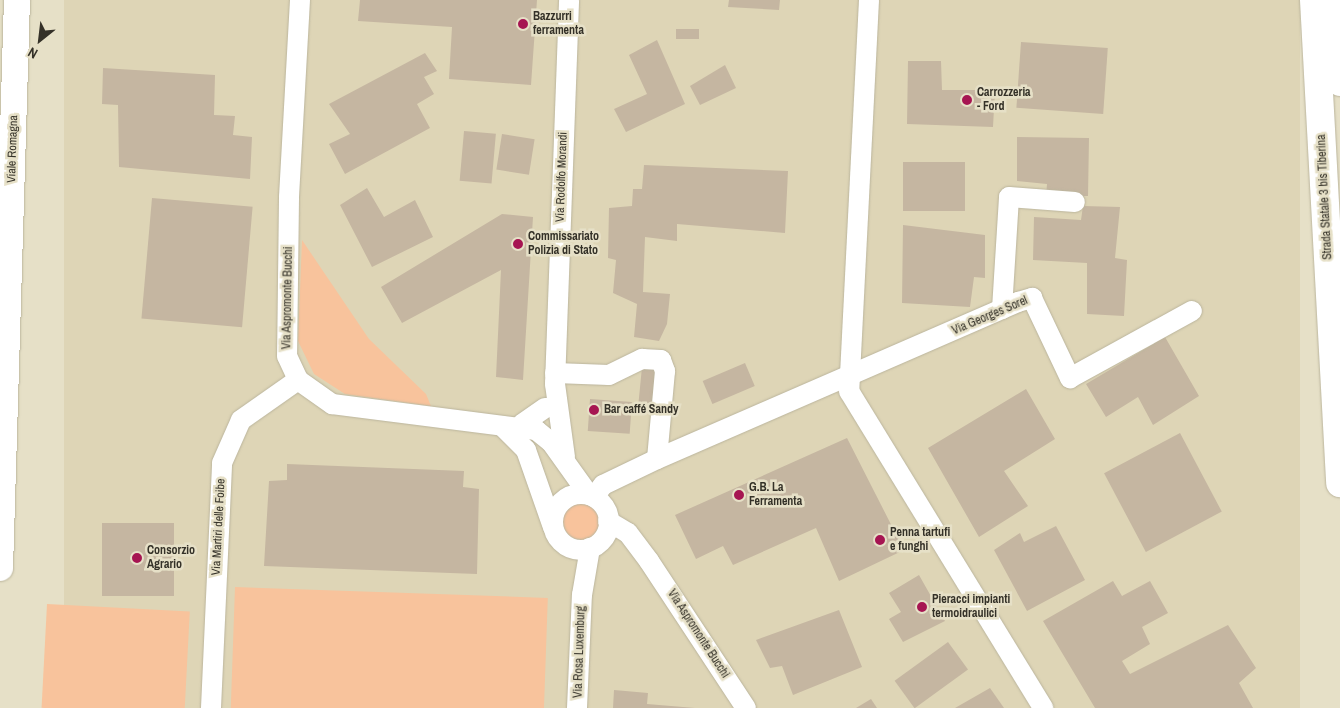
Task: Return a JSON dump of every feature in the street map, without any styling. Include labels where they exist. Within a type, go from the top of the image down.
[{"type":"highway","name":"Strada Statale 3 bis Tiberina","points":[[1314,0],[1340,483]]},
{"type":"highway","points":[[1336,0],[1340,82]]},
{"type":"main road","name":"Viale Romagna","points":[[0,568],[17,0]]},
{"type":"street","name":"Via Aspromonte Bucchi","points":[[298,380],[287,356],[289,198],[300,0]]},
{"type":"street","name":"Via Rodolfo Morandi","points":[[566,461],[555,378],[569,0]]},
{"type":"street","points":[[869,0],[849,391],[1043,708]]},
{"type":"street","points":[[1002,309],[1008,197],[1075,202]]},
{"type":"street","name":"Via Georges Sorel","points":[[591,496],[603,485],[633,474],[657,459],[821,384],[849,379],[1002,309],[1032,298],[1070,378],[1192,311]]},
{"type":"street","points":[[555,378],[609,375],[642,359],[661,360],[665,371],[657,459]]},
{"type":"street","name":"Via Rodolfo Morandi","points":[[529,427],[545,408],[555,378]]},
{"type":"street","points":[[298,380],[332,404],[502,426],[529,427],[543,505],[555,532]]},
{"type":"street","name":"Via Martiri delle Foibe","points":[[210,708],[222,463],[241,420],[298,380]]},
{"type":"street","points":[[502,426],[526,450],[536,470]]},
{"type":"street","name":"Via Aspromonte Bucchi","points":[[529,427],[566,461],[608,517],[628,533],[649,561],[746,708]]},
{"type":"street","name":"Via Georges Sorel","points":[[608,517],[633,474]]},
{"type":"street","points":[[555,532],[562,501],[591,496]]},
{"type":"street","points":[[594,546],[608,517]]},
{"type":"street","name":"Via Aspromonte Bucchi","points":[[555,532],[572,548],[594,546],[625,547],[649,561]]},
{"type":"street","name":"Via Rosa Luxemburg","points":[[555,532],[574,565],[582,595]]},
{"type":"street","name":"Via Rosa Luxemburg","points":[[577,708],[582,595],[594,546]]},
{"type":"shaded area","points":[[64,0],[1300,0],[1300,708],[64,708]]},
{"type":"shaded area","points":[[302,240],[369,339],[426,394],[431,406],[345,394],[314,374],[298,341]]},
{"type":"shaded area","points":[[582,502],[595,508],[601,521],[595,534],[582,540],[569,534],[563,521],[569,508]]},
{"type":"shaded area","points":[[235,587],[548,598],[544,708],[231,708]]},
{"type":"shaded area","points":[[47,604],[190,611],[185,708],[42,708]]},
{"type":"building","points":[[360,0],[537,0],[531,85],[449,79],[452,27],[358,21]]},
{"type":"building","points":[[729,0],[780,0],[779,10],[728,7]]},
{"type":"building","points":[[676,29],[699,29],[699,39],[676,39]]},
{"type":"building","points":[[657,40],[685,104],[626,132],[614,109],[647,94],[629,55]]},
{"type":"building","points":[[1021,42],[1108,48],[1103,114],[1016,108]]},
{"type":"building","points":[[425,53],[437,71],[424,77],[434,94],[417,104],[430,128],[345,174],[329,144],[350,134],[329,104]]},
{"type":"building","points":[[908,61],[941,61],[942,90],[995,90],[993,127],[907,124]]},
{"type":"building","points":[[725,65],[736,88],[700,105],[690,86]]},
{"type":"building","points":[[103,68],[215,75],[214,115],[235,116],[233,135],[252,137],[250,179],[119,167],[118,105],[102,104]]},
{"type":"building","points":[[464,131],[496,134],[492,184],[460,181]]},
{"type":"building","points":[[502,134],[535,139],[529,175],[496,170]]},
{"type":"building","points":[[1017,137],[1089,138],[1088,196],[1046,196],[1047,184],[1017,181]]},
{"type":"building","points":[[903,162],[965,162],[965,211],[903,211]]},
{"type":"building","points":[[644,165],[788,171],[785,233],[677,224],[677,241],[645,237],[643,292],[670,294],[667,324],[659,341],[634,337],[637,304],[613,293],[616,260],[608,258],[609,208],[632,206],[633,189],[642,189]]},
{"type":"building","points":[[367,188],[384,217],[415,200],[433,237],[372,267],[340,205]]},
{"type":"building","points":[[152,198],[253,207],[242,327],[141,319]]},
{"type":"building","points":[[1083,206],[1120,207],[1115,258],[1127,260],[1124,316],[1087,314],[1087,263],[1033,260],[1034,217],[1081,220]]},
{"type":"building","points":[[502,214],[533,217],[523,380],[496,377],[501,270],[402,323],[381,287]]},
{"type":"building","points":[[903,225],[985,235],[985,278],[974,277],[970,307],[902,303]]},
{"type":"building","points":[[1165,337],[1199,396],[1153,425],[1138,397],[1106,417],[1086,384]]},
{"type":"building","points":[[745,363],[755,386],[712,404],[703,381]]},
{"type":"building","points":[[642,367],[656,368],[654,410],[638,408]]},
{"type":"building","points":[[1026,389],[1055,439],[1004,471],[1028,506],[979,537],[928,448]]},
{"type":"building","points":[[590,399],[632,402],[630,434],[588,431]]},
{"type":"building","points":[[1180,433],[1222,512],[1146,552],[1104,473]]},
{"type":"building","points":[[847,438],[904,550],[839,581],[816,528],[733,565],[723,546],[696,559],[675,515]]},
{"type":"building","points":[[287,464],[464,471],[463,487],[479,489],[477,574],[264,566],[269,481],[287,480]]},
{"type":"building","points":[[102,523],[174,523],[174,596],[102,596]]},
{"type":"building","points":[[1056,526],[1085,580],[1027,611],[994,550],[1020,533],[1024,542]]},
{"type":"building","points":[[919,575],[945,621],[903,642],[889,619],[901,612],[889,593]]},
{"type":"building","points":[[1113,581],[1122,596],[1150,581],[1168,613],[1142,627],[1150,644],[1122,661],[1130,674],[1228,625],[1256,668],[1239,683],[1253,708],[1095,708],[1043,621]]},
{"type":"building","points":[[839,610],[862,667],[793,695],[782,666],[770,668],[756,640]]},
{"type":"building","points":[[948,642],[968,670],[915,708],[895,681]]},
{"type":"building","points":[[990,688],[1004,708],[955,708]]},
{"type":"building","points":[[614,690],[648,693],[647,704],[695,708],[613,708]]},
{"type":"building","points":[[871,699],[877,708],[856,708]]},
{"type":"place","name":"Bazzurri ferramenta","points":[[523,24]]},
{"type":"place","name":"Carrozzeria - Ford","points":[[967,100]]},
{"type":"place","name":"Commissariato Polizia di Stato","points":[[518,244]]},
{"type":"place","name":"Bar caffé Sandy","points":[[594,410]]},
{"type":"place","name":"G.B. La Ferramenta","points":[[739,495]]},
{"type":"place","name":"Penna tartufi e funghi","points":[[880,540]]},
{"type":"place","name":"Consorzio Agrario","points":[[137,558]]},
{"type":"place","name":"Pieracci impianti termoidraulici","points":[[922,607]]}]
